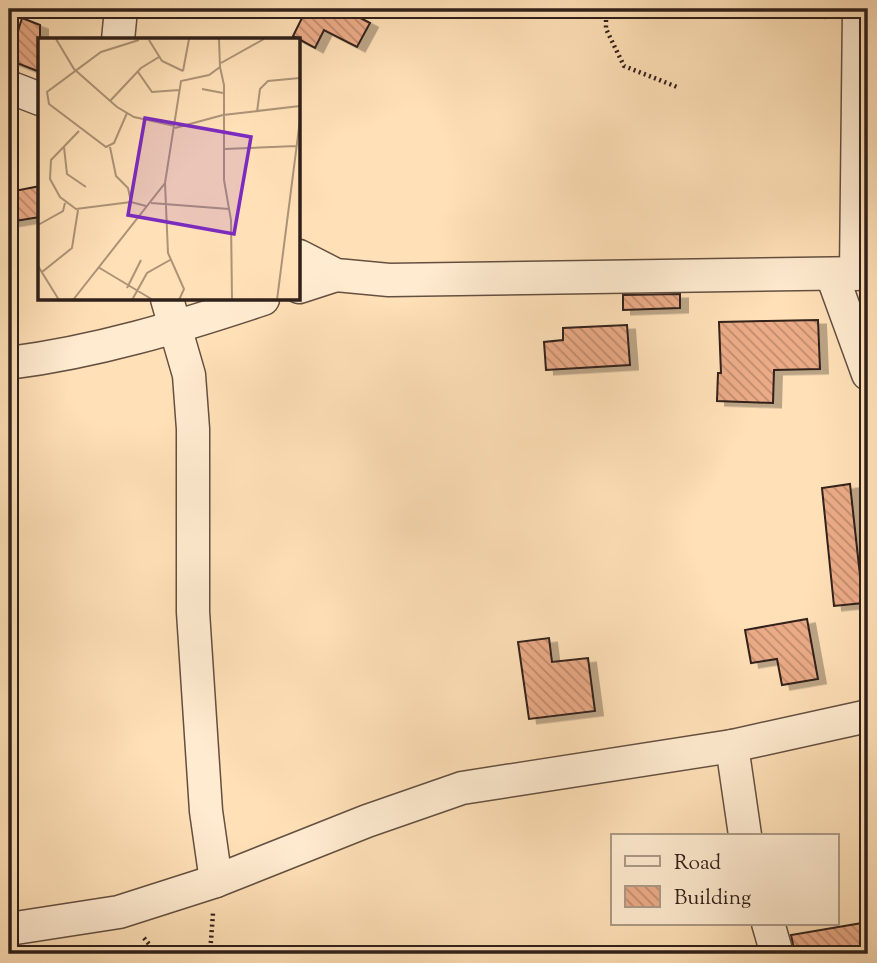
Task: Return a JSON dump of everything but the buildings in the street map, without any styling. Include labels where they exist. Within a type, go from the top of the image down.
[{"type":"street","points":[[118,38],[121,9]]},
{"type":"street","points":[[859,9],[862,218],[852,274],[868,374]]},
{"type":"street","points":[[9,87],[38,98]]},
{"type":"street","points":[[301,257],[336,275],[389,280],[852,274]]},
{"type":"street","points":[[301,286],[336,275]]},
{"type":"street","points":[[9,363],[59,357],[172,314],[250,301]]},
{"type":"street","points":[[172,314],[189,374],[193,429],[193,612],[206,811],[216,881]]},
{"type":"street","points":[[9,929],[119,912],[216,881],[367,821],[462,788],[732,746],[868,716]]},
{"type":"street","points":[[732,746],[744,834]]},
{"type":"street","points":[[769,925],[777,954]]},
{"type":"path","points":[[606,9],[606,29],[624,66],[677,87]]}]
